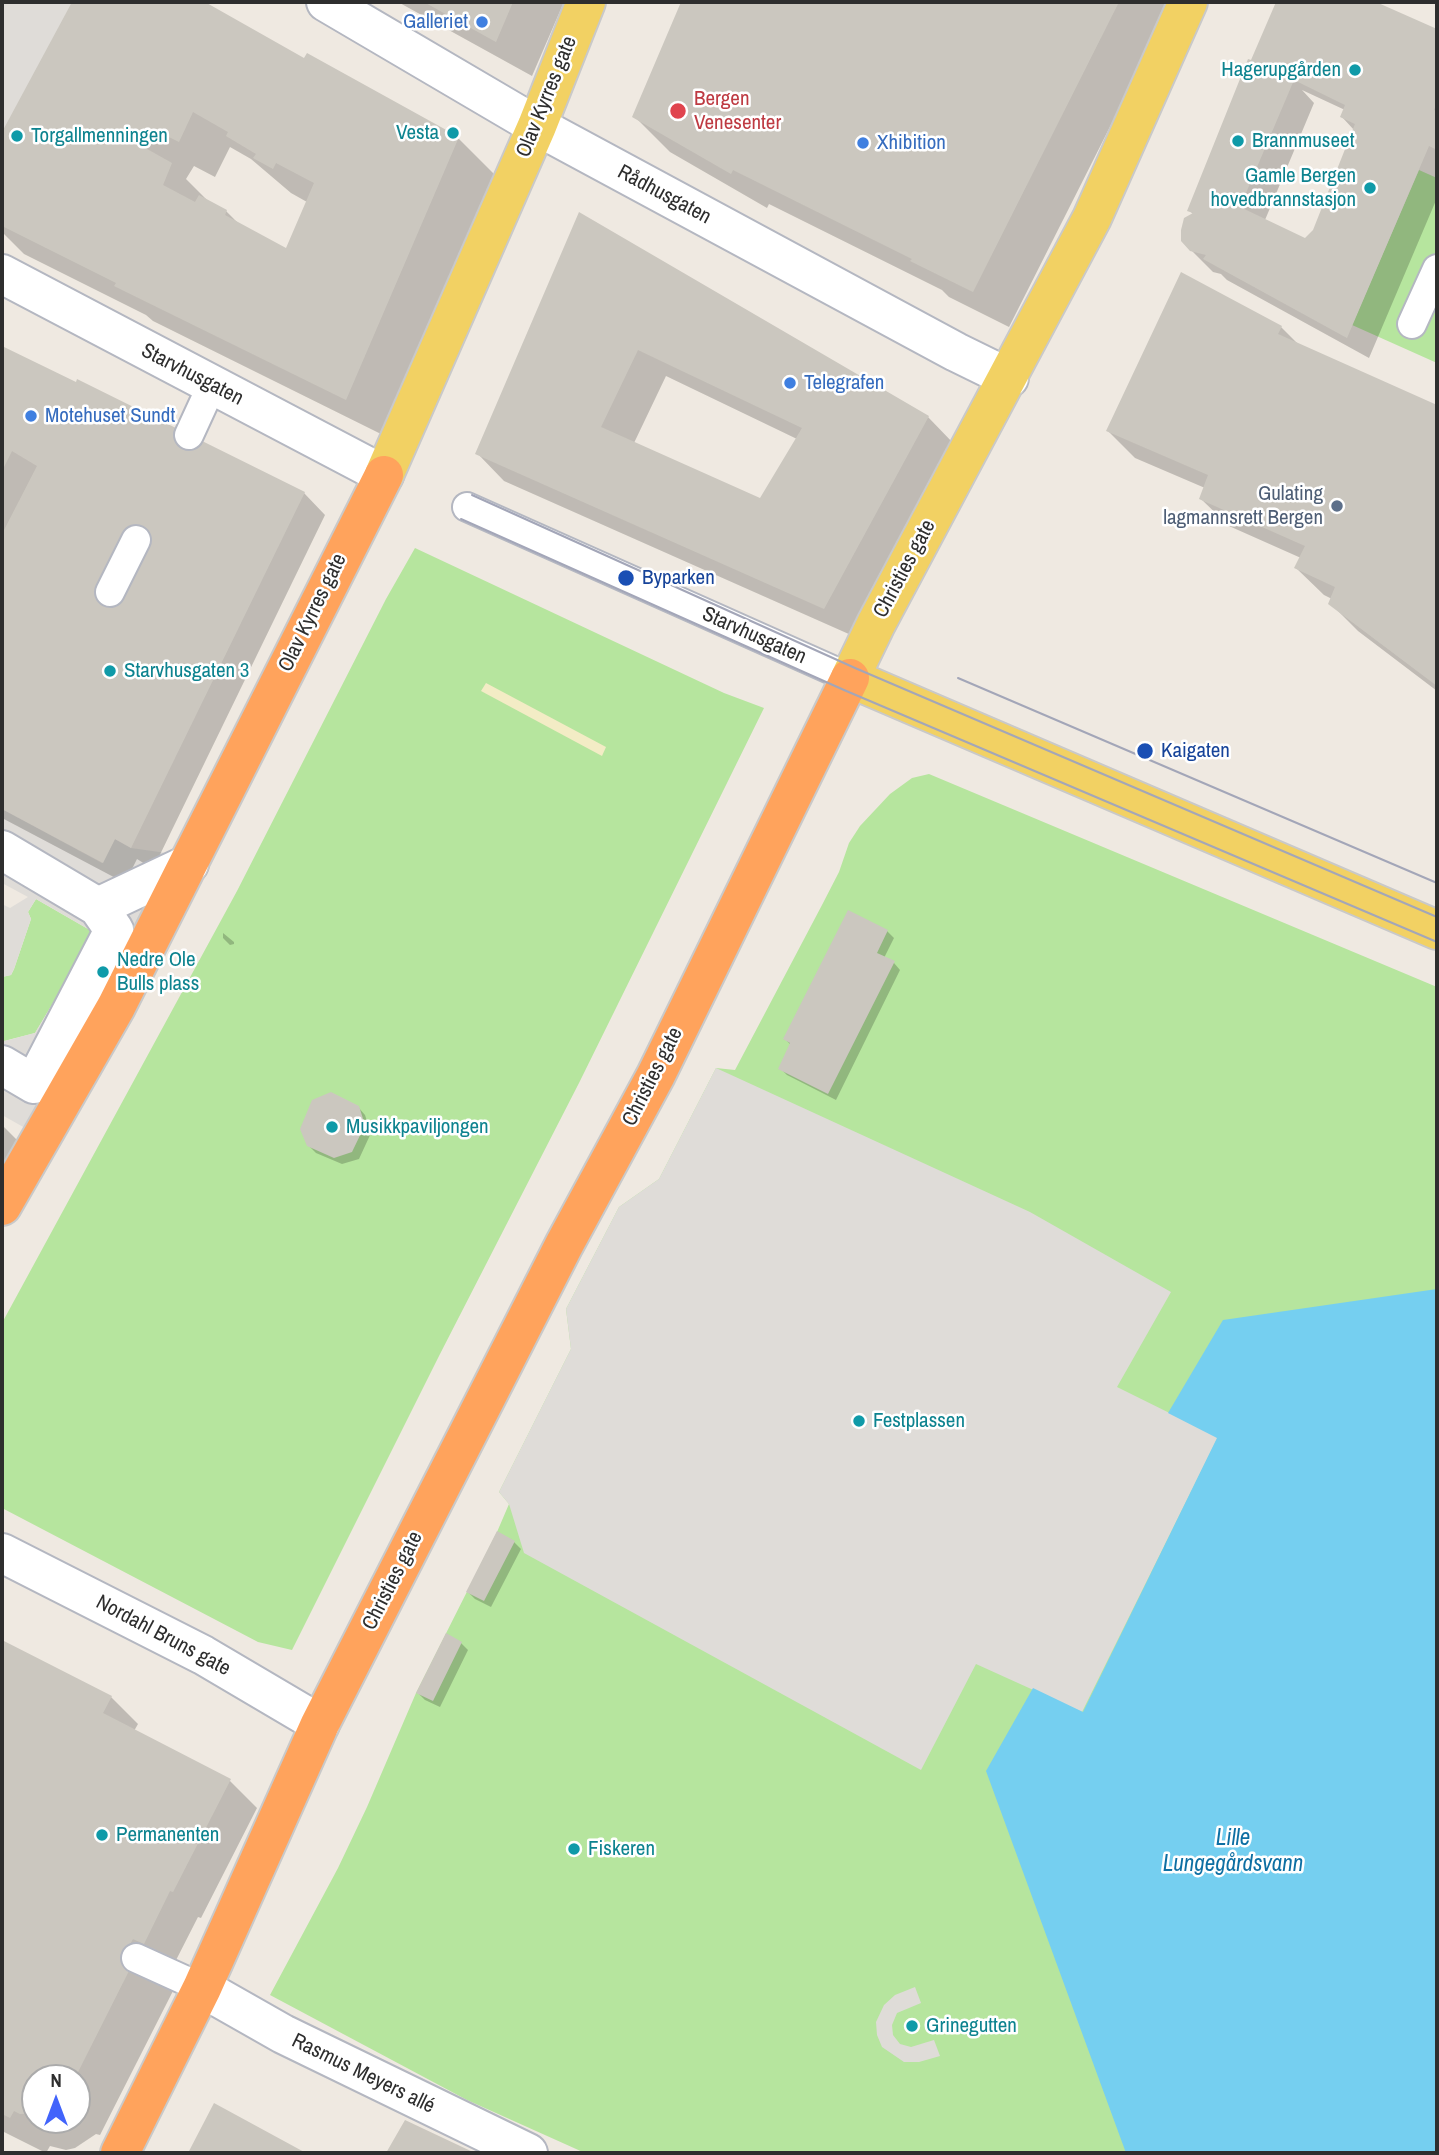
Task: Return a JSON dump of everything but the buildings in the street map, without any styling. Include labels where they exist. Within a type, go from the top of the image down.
[{"type":"highway","name":"Olav Kyrres gate","points":[[2,1206],[116,1007],[384,475]]},
{"type":"highway","name":"Christies gate","points":[[120,2153],[202,1988],[320,1724],[564,1245],[662,1062],[850,678]]},
{"type":"main road","name":"Olav Kyrres gate","points":[[384,475],[550,133],[586,2]]},
{"type":"main road","name":"Christies gate","points":[[850,678],[876,624],[1092,218],[1188,2]]},
{"type":"main road","points":[[850,678],[1437,930]]},
{"type":"street","name":"Rådhusgaten","points":[[326,2],[550,133],[1009,378]]},
{"type":"street","name":"Starvhusgaten","points":[[2,274],[384,475]]},
{"type":"street","points":[[2,850],[98,907],[114,930],[34,1084],[27,1103],[41,1137]]},
{"type":"street","points":[[98,907],[189,864]]},
{"type":"street","points":[[2,1065],[34,1084]]},
{"type":"street","name":"Nordahl Bruns gate","points":[[2,1553],[204,1655],[320,1724]]},
{"type":"street","name":"Rasmus Meyers allé","points":[[202,1988],[283,2034],[528,2153]]},
{"type":"lane","points":[[1412,324],[1437,269]]},
{"type":"lane","points":[[189,435],[212,385]]},
{"type":"lane","name":"Starvhusgaten","points":[[467,507],[850,678]]},
{"type":"lane","points":[[110,592],[136,540]]},
{"type":"lane","points":[[136,1958],[202,1988]]},
{"type":"green space","points":[[1419,170],[1437,178],[1437,363],[1352,325]]},
{"type":"green space","name":"Byparken","points":[[415,548],[724,693],[764,708],[579,1083],[292,1650],[258,1642],[2,1508],[2,1323],[237,891],[386,599]]},
{"type":"green space","points":[[929,774],[1437,987],[1437,2153],[585,2153],[467,2100],[270,1995],[338,1868],[416,1693],[497,1532],[509,1504],[499,1492],[571,1349],[566,1309],[619,1207],[659,1179],[716,1068],[735,1070],[839,872],[849,843],[860,826],[890,794],[912,778]]},
{"type":"green space","points":[[36,899],[95,933],[35,1033],[4,1041],[2,977],[11,975],[14,969],[31,919],[28,912]]},
{"type":"sand","points":[[486,683],[606,747],[602,756],[481,691]]},
{"type":"shaded area","name":"Torgallmenningen","points":[[2,2],[109,2],[2,191]]},
{"type":"shaded area","name":"Nedre Ole Bulls plass","points":[[2,809],[102,863],[115,839],[131,848],[167,853],[189,864],[41,1137],[2,1115],[2,1040],[35,1033],[95,933],[36,899],[28,912],[31,919],[14,969],[11,975],[2,977],[2,904],[10,908],[28,897],[2,883]]},
{"type":"shaded area","name":"Festplassen","points":[[716,1068],[1030,1212],[1171,1292],[1117,1387],[1218,1437],[1082,1712],[976,1664],[921,1770],[524,1553],[509,1504],[499,1492],[571,1349],[566,1309],[619,1207],[659,1179]]},
{"type":"shaded area","points":[[915,1987],[921,2003],[897,2013],[892,2025],[893,2035],[900,2044],[911,2047],[934,2040],[940,2056],[919,2062],[904,2062],[882,2047],[876,2022],[884,2005],[895,1995]]},
{"type":"water","name":"Lille Lungegårdsvann","points":[[1437,1289],[1437,2153],[1126,2153],[986,1771],[1033,1688],[1083,1712],[1217,1438],[1168,1413],[1223,1320]]},
{"type":"tram line","points":[[472,495],[855,668],[1437,917]]},
{"type":"tram line","points":[[461,519],[844,690],[1437,942]]},
{"type":"tram line","points":[[958,678],[1437,883]]},
{"type":"place","name":"Galleriet","points":[[482,22]]},
{"type":"place","name":"Hagerupgården","points":[[1355,70]]},
{"type":"place","name":"Bergen Venesenter","points":[[678,111]]},
{"type":"place","name":"Vesta","points":[[453,133]]},
{"type":"place","name":"Torgallmenningen","points":[[17,136]]},
{"type":"place","name":"Brannmuseet","points":[[1238,141]]},
{"type":"place","name":"Xhibition","points":[[863,143]]},
{"type":"place","name":"Gamle Bergen hovedbrannstasjon","points":[[1370,188]]},
{"type":"place","name":"Telegrafen","points":[[790,383]]},
{"type":"place","name":"Motehuset Sundt","points":[[31,416]]},
{"type":"place","name":"Gulating lagmannsrett Bergen","points":[[1337,506]]},
{"type":"place","name":"Byparken","points":[[626,578]]},
{"type":"place","name":"Starvhusgaten 3","points":[[110,671]]},
{"type":"place","name":"Kaigaten","points":[[1145,751]]},
{"type":"place","name":"Nedre Ole Bulls plass","points":[[103,972]]},
{"type":"place","name":"Musikkpaviljongen","points":[[332,1127]]},
{"type":"place","name":"Festplassen","points":[[859,1421]]},
{"type":"place","name":"Permanenten","points":[[102,1835]]},
{"type":"place","name":"Fiskeren","points":[[574,1849]]},
{"type":"place","name":"Grinegutten","points":[[912,2026]]}]
